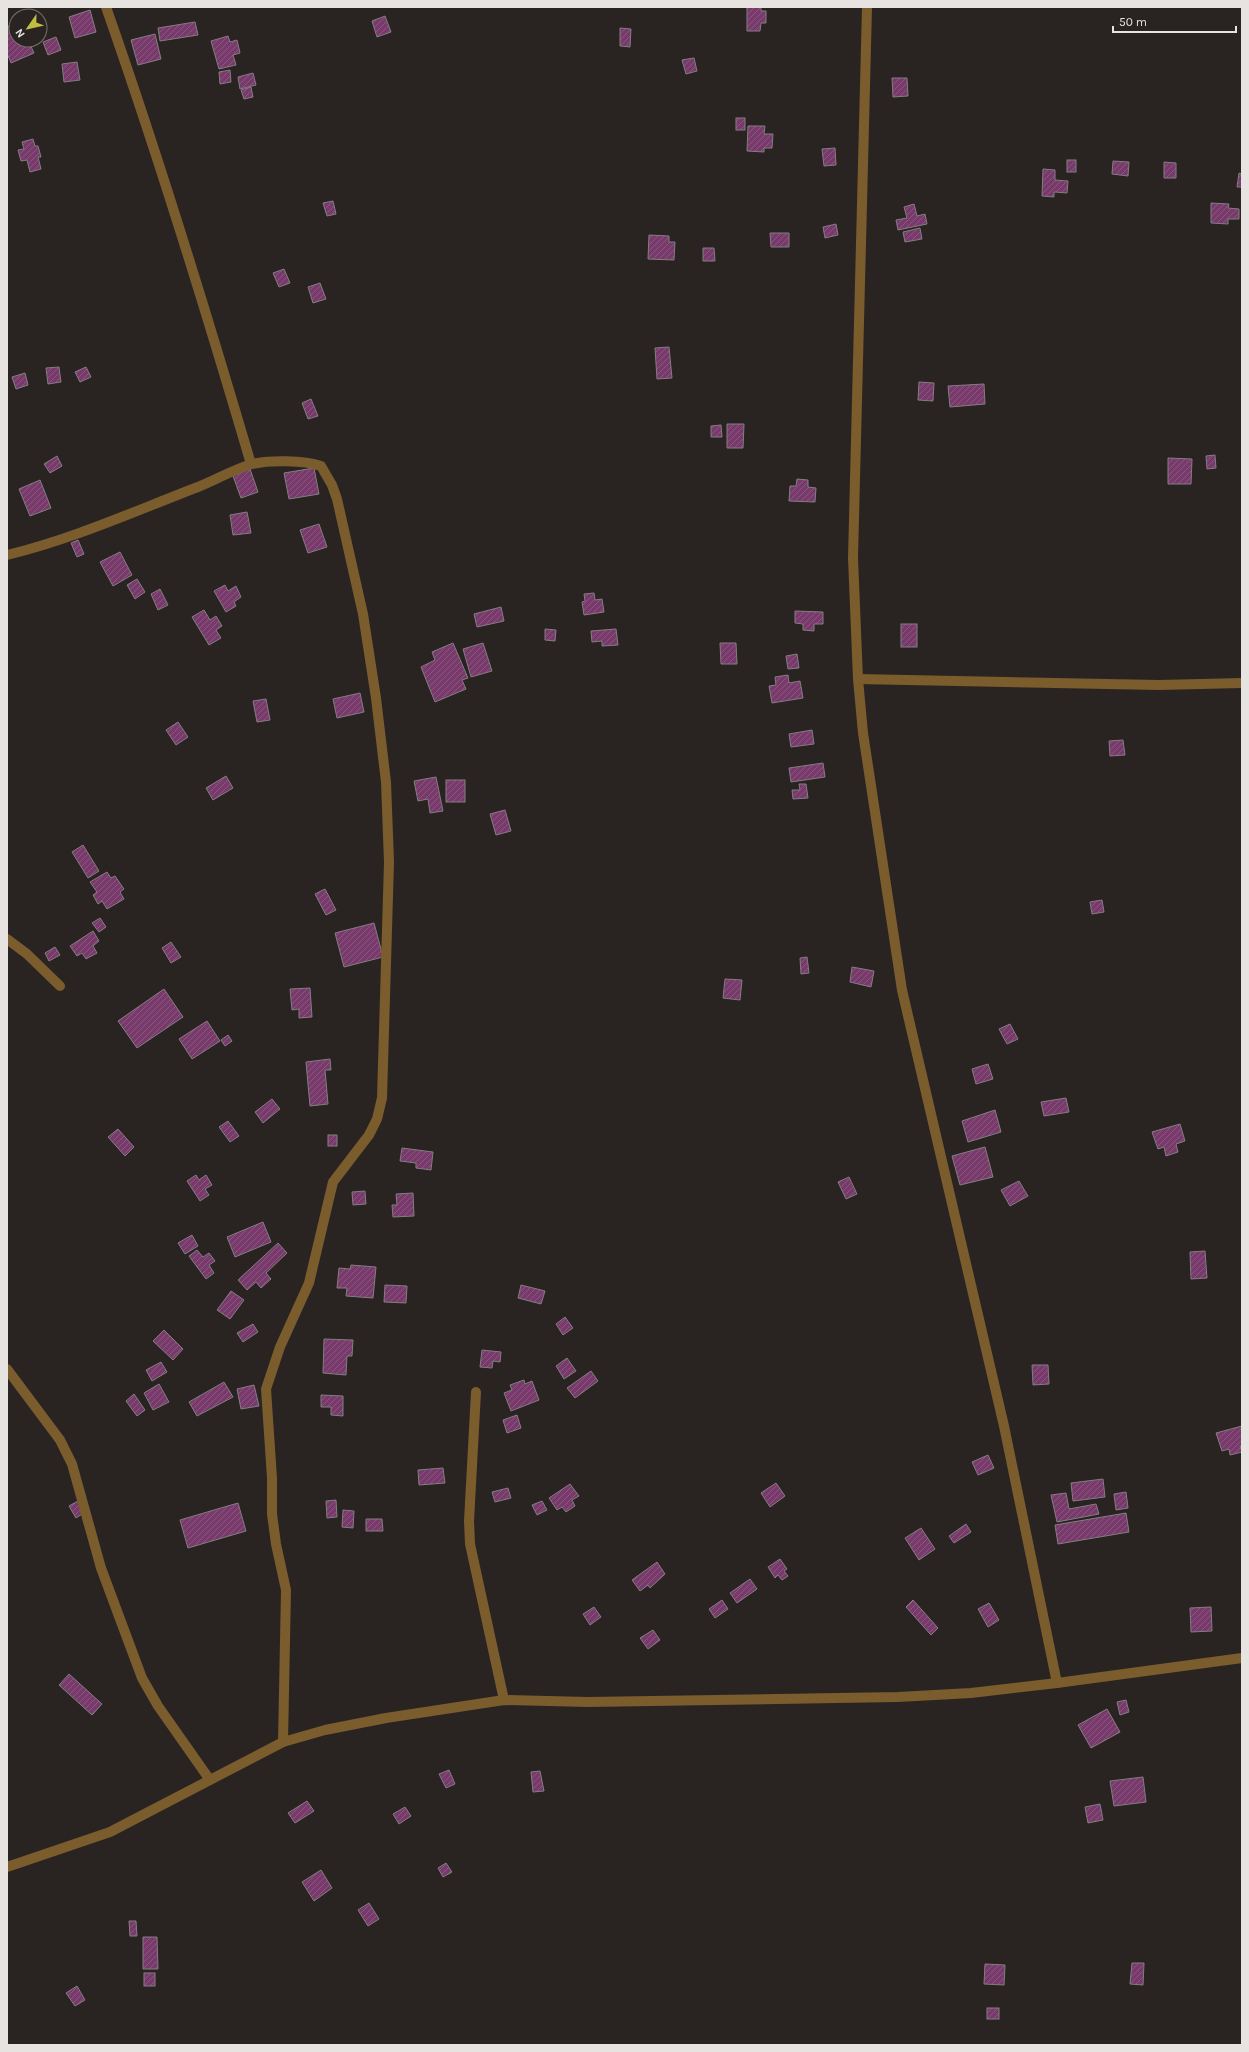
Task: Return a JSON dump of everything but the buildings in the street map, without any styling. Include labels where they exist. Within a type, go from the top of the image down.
[{"type":"street","points":[[106,7],[133,83],[251,464]]},
{"type":"street","points":[[867,7],[853,558],[858,680],[863,733],[902,990],[1004,1426],[1057,1683]]},
{"type":"street","points":[[7,556],[48,545],[210,482],[251,464],[265,462],[312,463],[321,466],[332,485],[337,499],[363,614],[376,698],[386,782],[389,862],[382,1098],[377,1119],[369,1135],[333,1182],[309,1283],[280,1347],[266,1389],[272,1478],[272,1514],[276,1544],[286,1590],[283,1742]]},
{"type":"street","points":[[858,680],[1160,685],[1242,683]]},
{"type":"street","points":[[7,939],[27,954],[60,986]]},
{"type":"street","points":[[7,1370],[60,1440],[72,1464],[101,1568],[142,1678],[158,1706],[210,1780]]},
{"type":"street","points":[[476,1392],[469,1521],[470,1544],[504,1700]]},
{"type":"street","points":[[7,1866],[110,1832],[283,1742],[325,1730],[386,1718],[504,1700],[588,1702],[898,1697],[971,1693],[1242,1658]]}]
